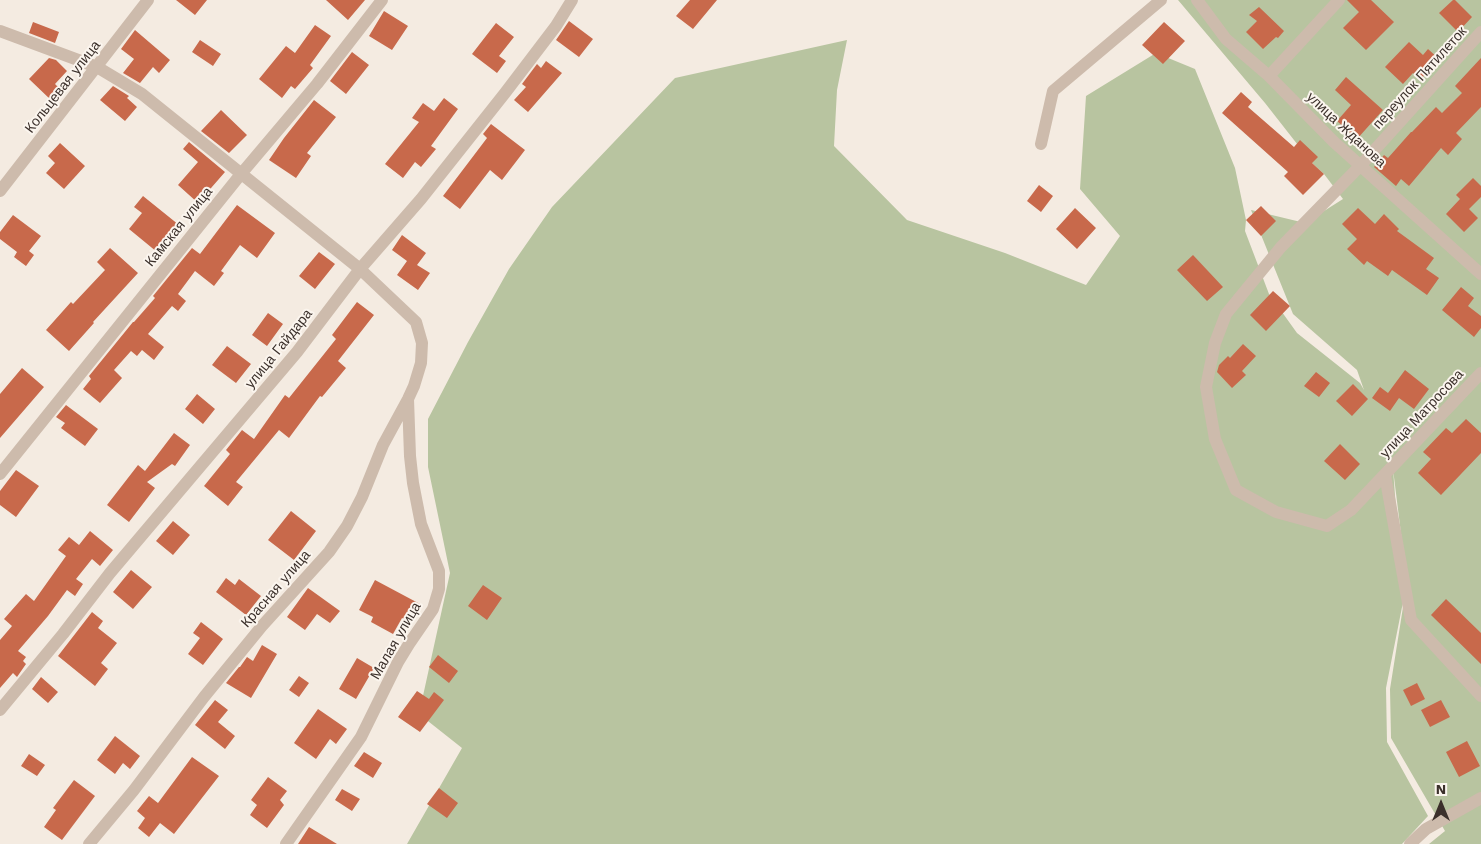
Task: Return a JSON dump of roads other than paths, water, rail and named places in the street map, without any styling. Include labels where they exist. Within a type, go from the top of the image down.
[{"type":"street","name":"Кольцевая улица","points":[[0,192],[148,0]]},
{"type":"street","name":"Камская улица","points":[[0,474],[241,174],[317,84],[382,0]]},
{"type":"street","name":"улица Гайдара","points":[[0,710],[63,634],[110,573],[296,352],[360,269],[421,199],[556,26],[572,0]]},
{"type":"street","points":[[1041,144],[1053,91],[1160,0]]},
{"type":"street","name":"улица Жданова","points":[[1197,0],[1226,39],[1269,76],[1334,142],[1481,274]]},
{"type":"street","points":[[1269,76],[1339,0]]},
{"type":"street","points":[[0,31],[97,67],[142,94],[360,269]]},
{"type":"street","name":"переулок Пятилеток","points":[[1206,387],[1215,343],[1226,314],[1281,247],[1361,166],[1481,32]]},
{"type":"street","name":"Красная улица","points":[[89,844],[134,790],[262,626],[329,552],[355,513],[383,445],[408,399],[421,363],[422,343],[416,322],[360,269]]},
{"type":"street","name":"улица Матросова","points":[[1206,387],[1215,439],[1236,490],[1276,512],[1327,526],[1351,510],[1481,373]]},
{"type":"street","name":"Малая улица","points":[[286,844],[361,737],[398,662],[433,609],[439,589],[439,571],[421,524],[413,483],[408,399]]},
{"type":"street","points":[[1385,475],[1411,620],[1481,696]]},
{"type":"street","points":[[1410,844],[1426,829],[1481,798]]}]
